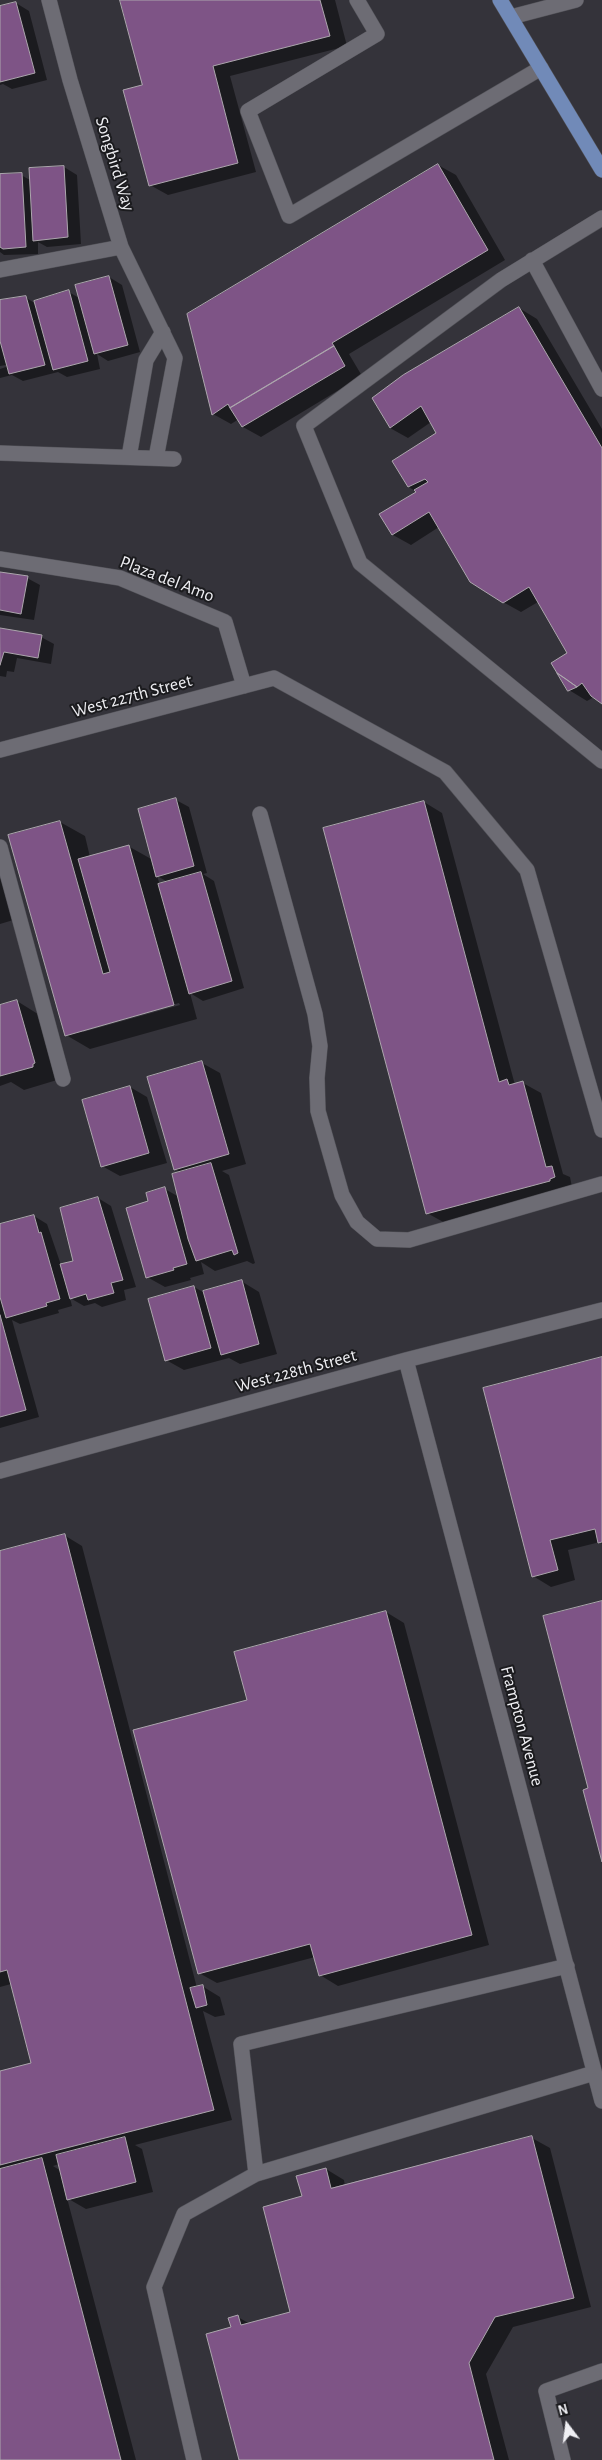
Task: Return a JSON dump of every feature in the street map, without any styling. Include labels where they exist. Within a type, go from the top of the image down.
[{"type":"main road","points":[[500,0],[602,170]]},
{"type":"street","name":"Songbird Way","points":[[49,0],[73,89],[121,247],[174,358],[156,458]]},
{"type":"street","points":[[357,0],[377,34],[248,111],[288,216],[541,68]]},
{"type":"street","points":[[511,17],[576,0]]},
{"type":"street","points":[[602,218],[501,280],[304,426],[360,563],[602,761]]},
{"type":"street","points":[[0,270],[121,247]]},
{"type":"street","points":[[532,260],[602,389]]},
{"type":"street","points":[[129,457],[146,360],[163,332]]},
{"type":"street","points":[[0,453],[174,459]]},
{"type":"street","name":"Plaza del Amo","points":[[0,559],[120,578],[225,622],[244,686]]},
{"type":"street","name":"West 227th Street","points":[[0,750],[274,678],[445,772],[527,870],[602,1130]]},
{"type":"street","points":[[260,814],[315,1014],[320,1046],[317,1078],[318,1112],[342,1195],[357,1222],[377,1239],[409,1240],[602,1184]]},
{"type":"street","points":[[0,847],[62,1079]]},
{"type":"street","name":"West 228th Street","points":[[0,1471],[406,1360],[602,1310]]},
{"type":"street","name":"Frampton Avenue","points":[[406,1360],[602,2101]]},
{"type":"street","points":[[256,2174],[241,2044],[566,1966]]},
{"type":"street","points":[[194,2460],[154,2287],[184,2214],[256,2174],[594,2072]]},
{"type":"street","points":[[563,2460],[546,2391],[602,2371]]},
{"type":"building","points":[[120,0],[320,0],[330,36],[213,66],[238,163],[149,186],[123,90],[142,85]]},
{"type":"building","points":[[16,2],[35,73],[0,82],[0,6]]},
{"type":"building","points":[[438,164],[488,250],[332,343],[334,346],[230,408],[228,404],[212,415],[187,314]]},
{"type":"building","points":[[64,166],[68,237],[33,241],[29,168]]},
{"type":"building","points":[[22,173],[26,247],[3,249],[0,247],[0,174]]},
{"type":"building","points":[[109,276],[128,345],[94,354],[75,285]]},
{"type":"building","points":[[69,290],[88,361],[53,370],[34,301]]},
{"type":"building","points":[[26,296],[45,365],[9,374],[0,341],[0,300]]},
{"type":"building","points":[[519,307],[602,448],[602,704],[591,696],[582,683],[577,687],[557,673],[551,663],[567,653],[529,587],[503,603],[470,582],[429,512],[392,535],[379,514],[416,492],[414,490],[428,482],[425,479],[408,487],[392,461],[436,433],[421,406],[390,428],[372,398],[403,375]]},
{"type":"building","points":[[334,346],[345,366],[242,427],[230,408]]},
{"type":"building","points":[[0,572],[28,576],[21,614],[0,610]]},
{"type":"building","points":[[0,628],[42,635],[38,658],[4,652],[0,665]]},
{"type":"building","points":[[557,673],[566,679],[577,687],[568,691]]},
{"type":"building","points":[[176,798],[194,866],[156,877],[138,809]]},
{"type":"building","points":[[424,801],[499,1082],[507,1079],[509,1085],[523,1081],[546,1167],[552,1166],[555,1177],[550,1179],[550,1181],[426,1214],[323,828]]},
{"type":"building","points":[[60,821],[103,974],[110,972],[78,859],[129,845],[174,1005],[65,1036],[8,835]]},
{"type":"building","points":[[201,872],[232,981],[189,994],[158,884]]},
{"type":"building","points":[[17,1000],[35,1063],[33,1067],[0,1076],[0,1005]]},
{"type":"building","points":[[202,1061],[229,1154],[174,1170],[147,1077]]},
{"type":"building","points":[[130,1086],[149,1153],[101,1167],[82,1100]]},
{"type":"building","points":[[211,1163],[238,1253],[234,1255],[232,1250],[196,1261],[188,1239],[172,1174]]},
{"type":"building","points":[[165,1187],[187,1264],[146,1278],[126,1208],[148,1201],[146,1193]]},
{"type":"building","points":[[98,1197],[123,1280],[111,1283],[114,1293],[88,1300],[86,1294],[70,1299],[60,1264],[73,1261],[60,1208]]},
{"type":"building","points":[[34,1215],[39,1233],[41,1232],[60,1299],[46,1303],[47,1306],[6,1318],[0,1297],[0,1224]]},
{"type":"building","points":[[242,1280],[259,1344],[221,1355],[203,1291]]},
{"type":"building","points":[[194,1286],[211,1348],[165,1361],[148,1299]]},
{"type":"building","points":[[0,1315],[26,1410],[0,1417]]},
{"type":"building","points":[[602,1357],[602,1542],[598,1543],[595,1529],[550,1540],[558,1570],[532,1577],[483,1388]]},
{"type":"building","points":[[65,1534],[214,2110],[0,2165],[0,2071],[31,2063],[7,1970],[0,1972],[0,1551]]},
{"type":"building","points":[[602,1601],[602,1862],[583,1790],[588,1788],[543,1616]]},
{"type":"building","points":[[386,1611],[472,1935],[319,1976],[310,1944],[198,1974],[133,1730],[247,1700],[234,1652]]},
{"type":"building","points":[[203,1985],[207,2005],[196,2008],[190,1988]]},
{"type":"building","points":[[532,2136],[574,2298],[495,2317],[469,2363],[494,2460],[239,2460],[206,2334],[231,2327],[228,2318],[238,2315],[241,2325],[290,2312],[263,2207],[302,2196],[296,2176],[326,2168],[331,2188]]},
{"type":"building","points":[[125,2137],[136,2182],[67,2200],[56,2155]]},
{"type":"building","points":[[42,2158],[121,2460],[0,2460],[0,2169]]}]
